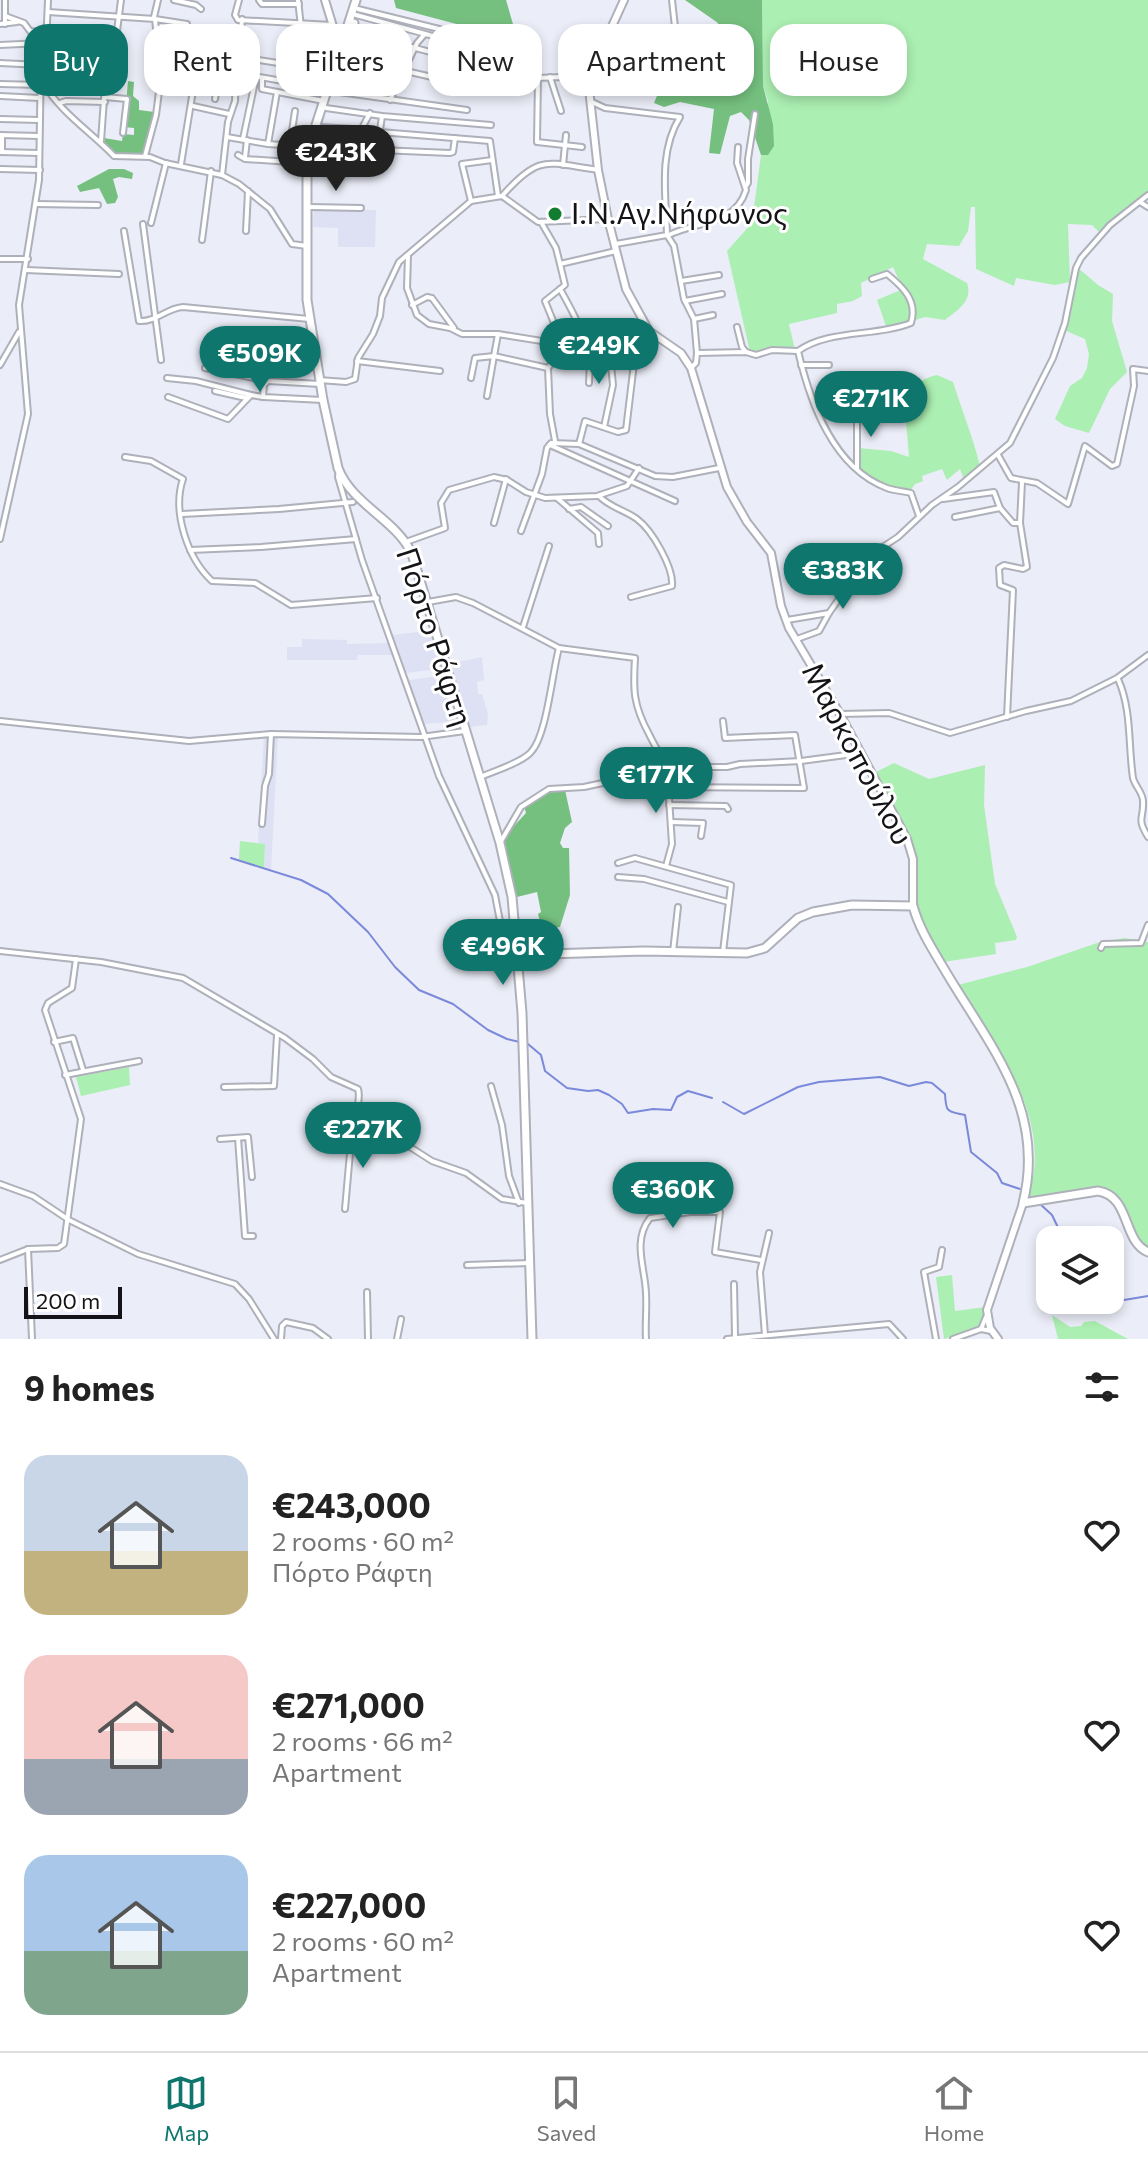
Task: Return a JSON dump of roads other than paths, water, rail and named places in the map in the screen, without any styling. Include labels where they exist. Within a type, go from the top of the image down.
[{"type":"main road","name":"Πόρτο Ράφτη","points":[[328,96],[307,163],[306,280],[309,319],[323,400],[339,470],[346,488],[406,542],[428,602],[516,897],[530,1204],[532,1339]]},
{"type":"main road","name":"Πόρτο Ράφτη","points":[[307,246],[312,160],[330,96]]},
{"type":"main road","points":[[518,954],[747,953],[765,948],[798,918],[813,912],[852,905],[913,906]]},
{"type":"main road","name":"Μαρκοπούλου","points":[[913,906],[925,937],[1009,1074],[1022,1108],[1029,1139],[1030,1171],[1023,1203]]},
{"type":"main road","points":[[1023,1203],[1098,1191],[1106,1193],[1119,1205],[1136,1244],[1148,1252]]},
{"type":"street","points":[[5,0],[2,24],[19,21]]},
{"type":"street","points":[[46,24],[48,0]]},
{"type":"street","points":[[118,24],[121,0]]},
{"type":"street","points":[[145,156],[156,115],[161,76],[155,18],[158,0]]},
{"type":"street","points":[[174,0],[201,9]]},
{"type":"street","points":[[239,0],[235,18],[321,24]]},
{"type":"street","points":[[259,0],[262,4],[299,2],[300,22]]},
{"type":"street","points":[[325,0],[332,24]]},
{"type":"street","points":[[613,24],[624,0]]},
{"type":"street","points":[[672,0],[675,24]]},
{"type":"street","points":[[358,6],[428,35]]},
{"type":"street","points":[[358,6],[428,25]]},
{"type":"street","points":[[3,12],[25,24]]},
{"type":"street","points":[[48,12],[155,18],[187,24]]},
{"type":"street","points":[[242,19],[239,57],[276,63]]},
{"type":"street","points":[[412,59],[424,34]]},
{"type":"street","points":[[0,45],[24,44]]},
{"type":"street","points":[[412,46],[428,51]]},
{"type":"street","points":[[0,63],[24,64]]},
{"type":"street","points":[[260,77],[276,80]]},
{"type":"street","points":[[550,77],[561,111]]},
{"type":"street","points":[[558,77],[538,78],[537,142],[582,147]]},
{"type":"street","points":[[269,90],[270,79]]},
{"type":"street","points":[[0,84],[24,85]]},
{"type":"street","points":[[260,87],[276,92]]},
{"type":"street","points":[[0,96],[40,98],[40,170],[19,305],[28,414],[0,539]]},
{"type":"street","points":[[53,96],[82,129],[101,141],[114,156],[145,156],[222,175],[248,191],[275,215],[289,242],[307,246]]},
{"type":"street","points":[[101,141],[104,96]]},
{"type":"street","points":[[181,165],[193,96]]},
{"type":"street","points":[[222,175],[229,114],[235,96]]},
{"type":"street","points":[[245,159],[245,139],[255,96]]},
{"type":"street","points":[[268,144],[276,96]]},
{"type":"street","points":[[292,96],[382,116],[491,125]]},
{"type":"street","points":[[364,96],[467,110]]},
{"type":"street","points":[[390,100],[392,96]]},
{"type":"street","points":[[590,96],[590,101],[598,170],[626,289],[649,331],[681,353],[691,368],[696,363],[697,353],[694,319],[685,301],[676,255],[668,235],[665,164],[672,129],[680,117],[605,108],[590,101]]},
{"type":"street","points":[[60,103],[127,99],[123,133]]},
{"type":"street","points":[[192,105],[229,114]]},
{"type":"street","points":[[290,144],[295,111]]},
{"type":"street","points":[[361,130],[370,113]]},
{"type":"street","points":[[560,264],[725,217],[740,204],[748,183],[748,159],[755,114]]},
{"type":"street","points":[[382,116],[377,147],[380,150],[450,153],[453,152],[455,138]]},
{"type":"street","points":[[0,119],[39,120]]},
{"type":"street","points":[[320,127],[490,141],[500,196],[541,222],[556,248],[566,283],[545,300],[545,304],[567,355]]},
{"type":"street","points":[[39,136],[1,135],[1,152],[39,153]]},
{"type":"street","points":[[563,165],[566,135]]},
{"type":"street","points":[[227,137],[310,147]]},
{"type":"street","points":[[738,147],[737,163],[746,186]]},
{"type":"street","points":[[238,155],[245,159],[307,163]]},
{"type":"street","points":[[471,201],[462,164],[493,160]]},
{"type":"street","points":[[151,223],[166,163]]},
{"type":"street","points":[[205,368],[268,381],[352,381],[355,379],[357,361],[380,316],[382,298],[399,262],[408,253],[471,201],[500,196],[536,167],[546,163],[598,170]]},
{"type":"street","points":[[0,169],[40,170]]},
{"type":"street","points":[[202,240],[211,171]]},
{"type":"street","points":[[246,231],[248,191]]},
{"type":"street","points":[[795,639],[819,631],[869,556],[898,537],[919,516],[1010,443],[1048,371],[1065,323],[1076,268],[1081,258],[1110,225],[1148,195]]},
{"type":"street","points":[[1140,202],[1148,207]]},
{"type":"street","points":[[36,204],[98,205]]},
{"type":"street","points":[[310,207],[361,208]]},
{"type":"street","points":[[541,222],[608,219]]},
{"type":"street","points":[[143,224],[161,360]]},
{"type":"street","points":[[124,231],[138,319],[143,322],[183,307],[309,319]]},
{"type":"street","points":[[408,253],[406,270],[411,305],[417,315],[429,324],[467,335],[498,334],[548,342]]},
{"type":"street","points":[[0,259],[28,259]]},
{"type":"street","points":[[26,270],[119,274]]},
{"type":"street","points":[[697,353],[746,352],[756,355],[772,350],[798,351],[815,342],[842,335],[885,332],[911,323],[913,314],[909,294],[904,288],[887,274],[872,279]]},
{"type":"street","points":[[681,281],[719,275]]},
{"type":"street","points":[[560,289],[581,328],[587,351],[589,383]]},
{"type":"street","points":[[685,301],[722,294]]},
{"type":"street","points":[[411,305],[427,297],[432,298],[455,330]]},
{"type":"street","points":[[694,319],[713,315]]},
{"type":"street","points":[[737,327],[746,352]]},
{"type":"street","points":[[0,365],[21,330]]},
{"type":"street","points":[[555,442],[548,368],[556,358],[609,346],[649,331]]},
{"type":"street","points":[[487,396],[498,334]]},
{"type":"street","points":[[579,444],[585,421],[622,433],[626,430],[635,355],[630,339]]},
{"type":"street","points":[[604,427],[613,385],[609,346]]},
{"type":"street","points":[[798,351],[807,388],[835,444],[857,468],[881,485],[911,493],[919,516]]},
{"type":"street","points":[[471,378],[475,358],[494,356],[548,368]]},
{"type":"street","points":[[357,361],[440,371]]},
{"type":"street","points":[[801,365],[829,365]]},
{"type":"street","name":"Μαρκοπούλου","points":[[691,368],[719,468],[736,506],[771,553],[786,621],[840,714],[911,848],[913,906]]},
{"type":"street","points":[[998,455],[1011,478],[1037,483],[1068,504],[1085,446],[1112,466],[1117,464],[1134,386],[1133,369],[1148,371]]},
{"type":"street","points":[[167,378],[196,381],[248,396]]},
{"type":"street","points":[[828,379],[835,402],[857,408],[857,468]]},
{"type":"street","points":[[263,397],[264,385],[268,381]]},
{"type":"street","points":[[215,391],[323,400]]},
{"type":"street","points":[[168,397],[228,419],[248,396]]},
{"type":"street","points":[[548,444],[579,444],[655,476],[673,477],[719,468]]},
{"type":"street","points":[[548,444],[675,501]]},
{"type":"street","points":[[521,531],[542,474],[548,444]]},
{"type":"street","points":[[125,457],[151,461],[183,479],[180,489],[184,534],[195,563],[212,581],[255,583],[291,605],[377,598]]},
{"type":"street","points":[[406,542],[445,528],[441,503],[449,490],[494,477],[506,479],[532,495],[557,498],[599,496],[627,486],[639,468]]},
{"type":"street","points":[[494,523],[506,479]]},
{"type":"street","points":[[1007,717],[1013,590],[1000,585],[999,568],[1004,565],[1027,567],[1020,523],[1022,481]]},
{"type":"street","points":[[346,488],[345,504],[356,539],[439,776],[491,885],[506,950],[518,954]]},
{"type":"street","points":[[941,499],[992,490],[1000,508],[1013,523],[1020,523]]},
{"type":"street","points":[[599,496],[604,502],[642,523],[664,554],[670,569],[672,586],[631,597]]},
{"type":"street","points":[[557,498],[598,533],[599,544]]},
{"type":"street","points":[[182,514],[353,502]]},
{"type":"street","points":[[569,509],[581,507],[608,526]]},
{"type":"street","points":[[955,517],[1000,508]]},
{"type":"street","points":[[190,550],[356,539]]},
{"type":"street","points":[[523,628],[549,546]]},
{"type":"street","points":[[428,602],[456,597],[482,607],[559,648],[635,658],[632,681],[639,711],[665,765],[672,844],[666,866]]},
{"type":"street","points":[[786,621],[829,613]]},
{"type":"street","points":[[480,777],[525,757],[535,746],[559,648]]},
{"type":"street","points":[[840,714],[889,713],[945,733],[1071,701],[1117,678],[1148,655]]},
{"type":"street","points":[[1117,678],[1129,717],[1134,782],[1143,800],[1140,821],[1148,837]]},
{"type":"street","points":[[0,721],[176,740],[271,734],[426,736],[465,731]]},
{"type":"street","points":[[668,787],[804,788],[795,735],[725,738],[723,721]]},
{"type":"street","points":[[262,824],[271,734]]},
{"type":"street","points":[[500,843],[521,807],[549,789],[584,787],[645,774],[665,765],[727,767],[861,753]]},
{"type":"street","points":[[669,805],[720,806]]},
{"type":"street","points":[[670,812],[676,806]]},
{"type":"street","points":[[671,822],[703,823],[701,836]]},
{"type":"street","points":[[496,831],[508,827]]},
{"type":"street","points":[[618,863],[632,858],[731,885],[723,952]]},
{"type":"street","points":[[618,877],[644,879],[729,902]]},
{"type":"street","points":[[673,952],[678,907]]},
{"type":"street","points":[[1101,948],[1110,942],[1141,943],[1148,925]]},
{"type":"street","points":[[0,951],[76,959],[173,975],[248,1014],[313,1059],[331,1077],[358,1089],[360,1094],[351,1142],[345,1209]]},
{"type":"street","points":[[0,1260],[28,1249],[62,1246],[69,1220],[81,1119],[45,1006],[72,988],[76,959]]},
{"type":"street","points":[[224,1087],[274,1086],[277,1034]]},
{"type":"street","points":[[54,1042],[73,1038],[83,1066],[81,1072]]},
{"type":"street","points":[[65,1075],[139,1061]]},
{"type":"street","points":[[491,1086],[502,1125],[509,1176],[519,1203]]},
{"type":"street","points":[[356,1123],[396,1138],[432,1161],[466,1173],[502,1199],[530,1204]]},
{"type":"street","points":[[220,1139],[248,1137],[252,1177]]},
{"type":"street","points":[[238,1138],[245,1236],[253,1236]]},
{"type":"street","points":[[0,1184],[33,1196],[69,1220],[140,1254],[235,1284],[249,1299],[274,1339]]},
{"type":"street","points":[[981,1329],[1023,1203]]},
{"type":"street","points":[[646,1339],[641,1241],[643,1228],[650,1218],[690,1212],[720,1212],[715,1252],[761,1260]]},
{"type":"street","points":[[765,1335],[761,1260],[769,1233]]},
{"type":"street","points":[[28,1249],[32,1339]]},
{"type":"street","points":[[936,1339],[924,1272],[939,1267],[942,1250]]},
{"type":"street","points":[[467,1265],[531,1263]]},
{"type":"street","points":[[734,1284],[735,1336]]},
{"type":"street","points":[[367,1292],[368,1339]]},
{"type":"street","points":[[987,1315],[992,1332],[998,1339]]},
{"type":"street","points":[[397,1339],[401,1319]]},
{"type":"street","points":[[281,1339],[282,1326],[286,1322],[313,1328],[328,1339]]},
{"type":"street","points":[[727,1339],[889,1324],[903,1339]]},
{"type":"street","points":[[953,1339],[981,1329],[992,1332]]},
{"type":"waterway","points":[[231,858],[301,880],[328,894],[368,932],[395,967],[419,990],[453,1004],[488,1030],[528,1044],[541,1055],[545,1071],[567,1088],[598,1090],[622,1104],[628,1113],[671,1110],[677,1097],[688,1091],[712,1098]]},
{"type":"waterway","points":[[723,1102],[744,1114],[798,1087],[819,1082],[880,1077],[909,1086],[932,1083],[945,1094],[949,1110],[965,1115],[971,1152],[997,1173],[1002,1183],[1020,1189]]},
{"type":"waterway","points":[[1039,1203],[1052,1215],[1057,1226]]},
{"type":"waterway","points":[[1124,1300],[1148,1296]]},
{"type":"place","name":"Ι.Ν.Αγ.Νήφωνος","points":[[555,214]]}]
